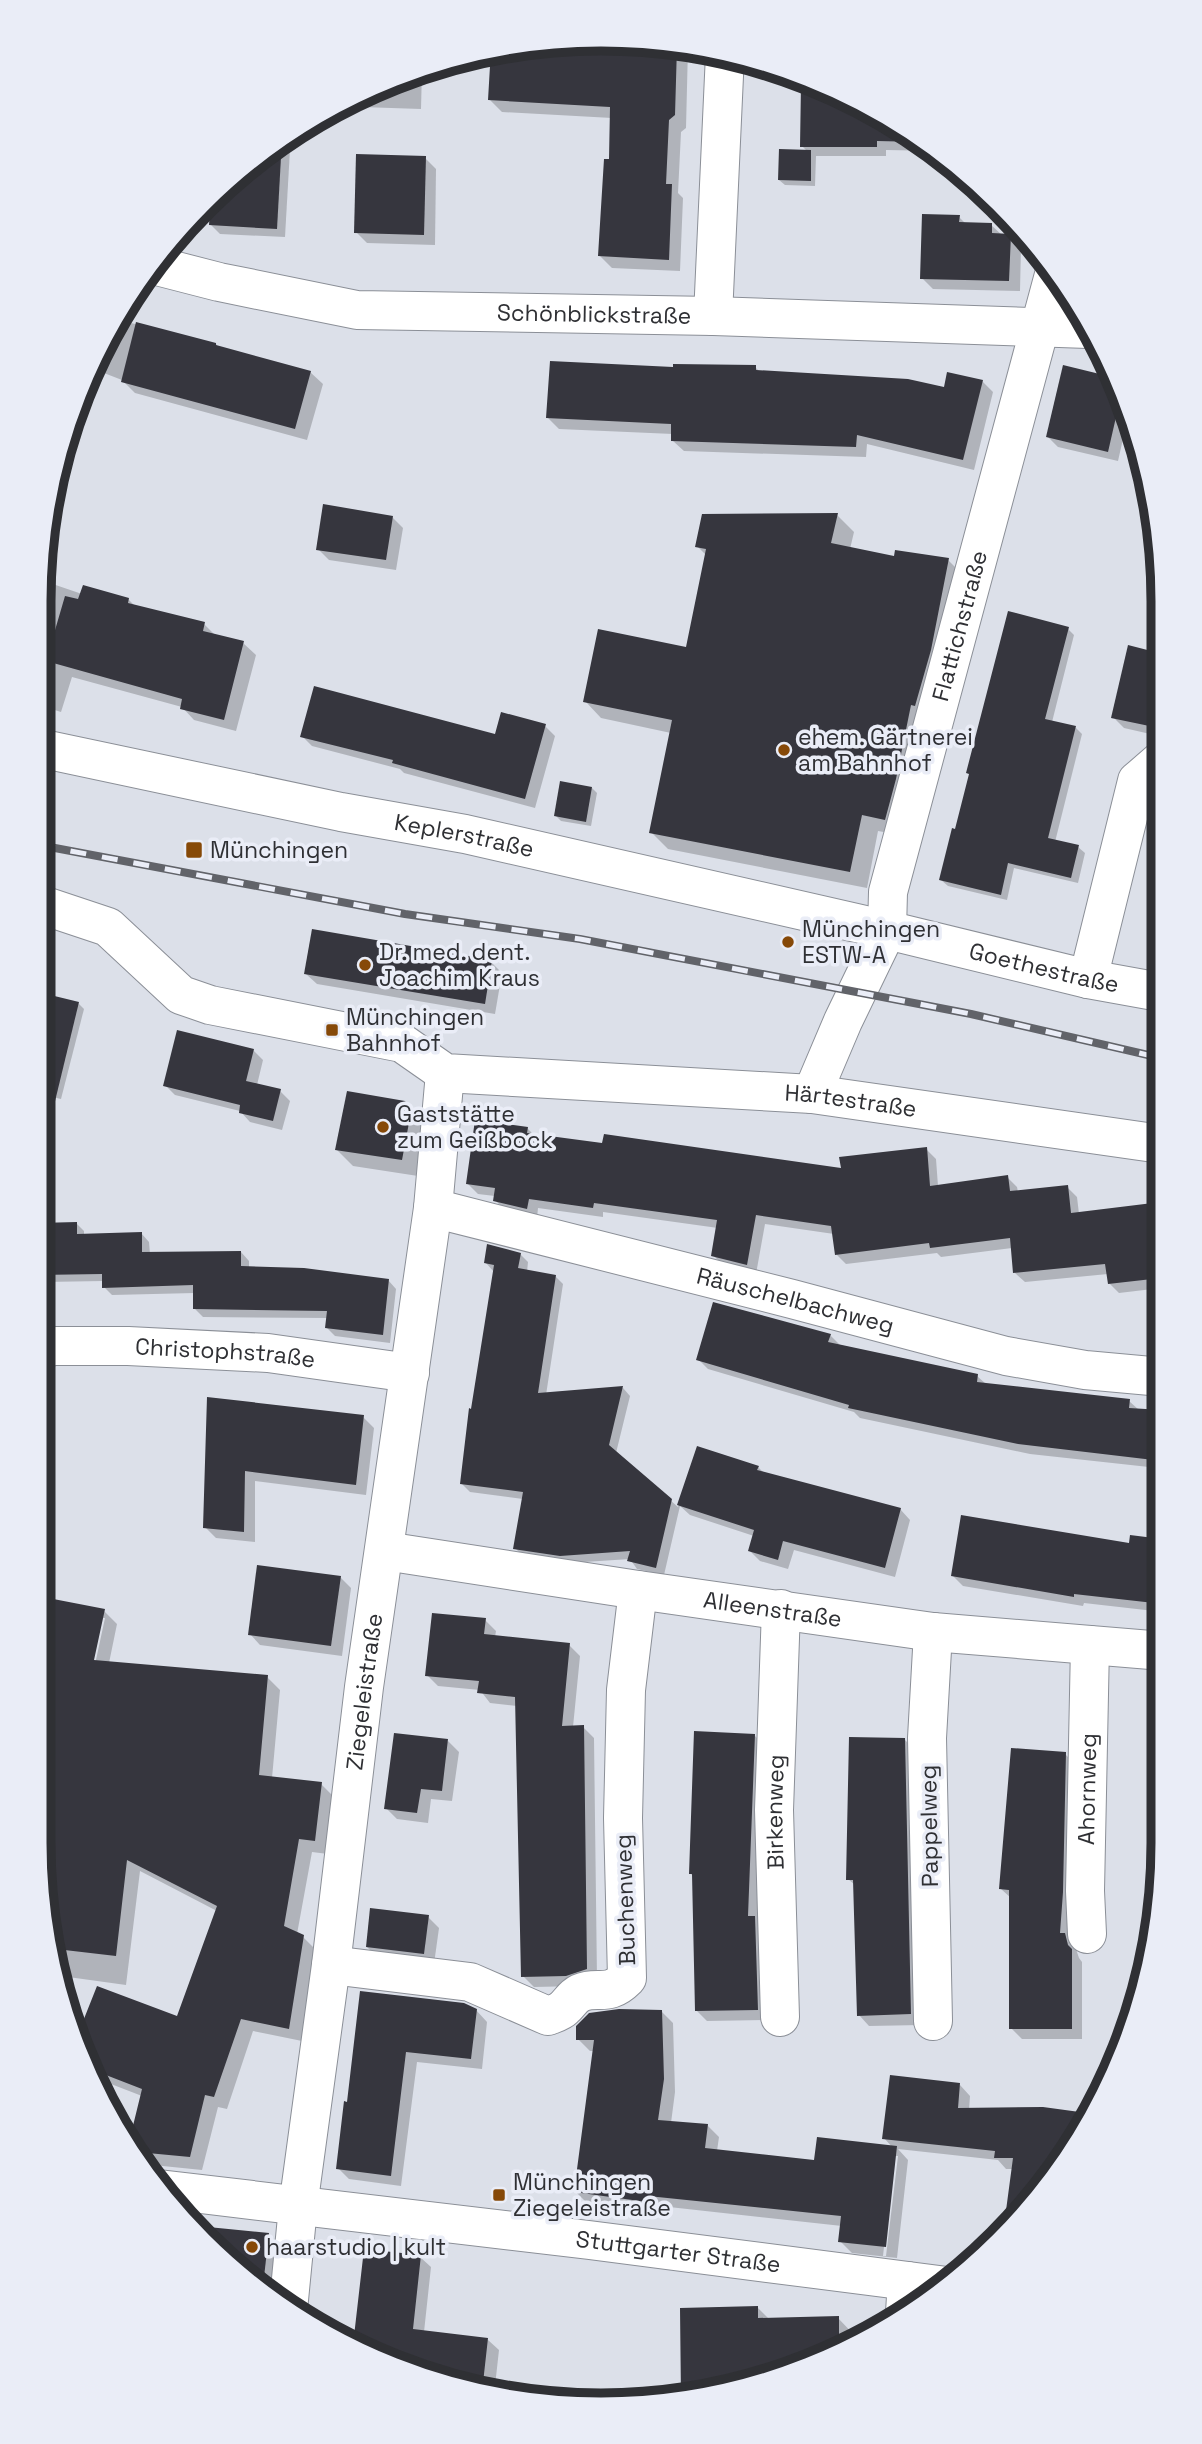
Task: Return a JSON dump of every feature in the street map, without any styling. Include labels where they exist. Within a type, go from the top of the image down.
[{"type":"street","points":[[713,316],[725,65]]},
{"type":"street","name":"Schönblickstraße","points":[[163,268],[219,282],[357,310],[713,316],[1079,328]]},
{"type":"street","name":"Flattichstraße","points":[[812,1094],[843,1021],[887,930],[888,892],[1052,285]]},
{"type":"street","name":"Keplerstraße","points":[[51,751],[341,813],[465,834],[887,930]]},
{"type":"street","points":[[1088,979],[1137,781],[1151,769]]},
{"type":"street","points":[[51,908],[108,927],[181,995],[210,1005],[402,1043],[445,1073]]},
{"type":"street","name":"Goethestraße","points":[[887,930],[1088,979],[1151,990]]},
{"type":"street","name":"Härtestraße","points":[[445,1073],[812,1094],[1151,1143]]},
{"type":"street","name":"Ziegeleistraße","points":[[289,2297],[298,2207],[331,1965],[364,1686],[433,1208],[445,1073]]},
{"type":"street","name":"Räuschelbachweg","points":[[433,1208],[1006,1356],[1085,1370],[1151,1376]]},
{"type":"street","name":"Christophstraße","points":[[51,1347],[128,1346],[268,1353],[410,1373]]},
{"type":"street","name":"Alleenstraße","points":[[385,1551],[933,1632],[1151,1650]]},
{"type":"street","name":"Buchenweg","points":[[331,1965],[470,1982],[548,2016],[564,2008],[572,1998],[584,1992],[618,1987],[627,1978],[622,1818],[626,1690],[638,1590]]},
{"type":"street","name":"Birkenweg","points":[[780,2017],[774,1810],[781,1609]]},
{"type":"street","name":"Pappelweg","points":[[933,1632],[927,1738],[933,2021]]},
{"type":"street","name":"Ahornweg","points":[[1087,1934],[1085,1891],[1090,1645]]},
{"type":"street","name":"Stuttgarter Straße","points":[[175,2191],[589,2240],[906,2297]]},
{"type":"building","points":[[565,52],[637,52],[677,56],[675,115],[669,120],[666,184],[672,184],[669,260],[598,256],[604,159],[609,159],[610,107],[488,100],[490,62]]},
{"type":"building","points":[[801,89],[844,107],[905,142],[877,141],[877,147],[800,147]]},
{"type":"building","points":[[779,149],[811,150],[811,181],[778,180]]},
{"type":"building","points":[[281,153],[277,229],[209,225],[212,212],[238,187]]},
{"type":"building","points":[[356,154],[426,156],[424,235],[354,233]]},
{"type":"building","points":[[922,214],[960,215],[959,222],[992,223],[992,233],[1011,234],[1009,281],[920,279]]},
{"type":"building","points":[[136,322],[311,371],[295,429],[121,382]]},
{"type":"building","points":[[550,361],[673,367],[673,364],[756,365],[756,370],[908,379],[944,387],[947,372],[983,380],[963,460],[857,435],[856,447],[671,441],[671,424],[546,418]]},
{"type":"building","points":[[1063,365],[1102,375],[1117,412],[1108,452],[1046,437]]},
{"type":"building","points":[[323,504],[393,516],[386,560],[316,550]]},
{"type":"building","points":[[838,513],[831,543],[894,556],[895,550],[949,558],[931,650],[915,706],[911,705],[885,820],[862,815],[850,872],[649,833],[672,720],[583,702],[598,629],[686,647],[706,549],[695,547],[702,514]]},
{"type":"building","points":[[83,585],[129,598],[128,603],[205,622],[203,631],[244,641],[224,720],[180,709],[182,699],[51,662],[51,644],[65,596],[78,599]]},
{"type":"building","points":[[1008,611],[1069,627],[1045,719],[1076,726],[1048,838],[1079,845],[1071,878],[1008,863],[1001,895],[939,880],[952,828],[955,829],[969,774],[966,773]]},
{"type":"building","points":[[1128,645],[1151,651],[1151,726],[1111,718]]},
{"type":"building","points":[[314,686],[495,734],[501,712],[546,724],[525,799],[392,763],[393,760],[300,737]]},
{"type":"building","points":[[560,781],[592,787],[586,822],[554,816]]},
{"type":"building","name":"Dr. med. dent. Joachim Kraus","points":[[312,929],[492,960],[485,1004],[304,974]]},
{"type":"building","points":[[51,995],[79,1002],[51,1118]]},
{"type":"building","points":[[177,1030],[254,1049],[246,1081],[281,1089],[273,1121],[239,1113],[240,1105],[163,1086]]},
{"type":"building","points":[[347,1091],[405,1101],[411,1112],[402,1160],[335,1150]]},
{"type":"building","points":[[475,1120],[528,1127],[527,1133],[602,1143],[604,1134],[841,1168],[839,1157],[927,1147],[930,1186],[1008,1175],[1010,1191],[1068,1185],[1071,1213],[1151,1203],[1151,1279],[1108,1284],[1105,1264],[1013,1273],[1010,1238],[930,1248],[929,1243],[835,1255],[831,1226],[756,1215],[747,1265],[711,1256],[717,1220],[594,1203],[593,1208],[529,1199],[527,1209],[493,1201],[495,1188],[466,1184]]},
{"type":"building","points":[[77,1222],[77,1234],[142,1232],[142,1252],[241,1251],[241,1266],[304,1268],[389,1279],[383,1335],[325,1328],[327,1311],[193,1309],[193,1285],[102,1288],[102,1274],[51,1275],[51,1223]]},
{"type":"building","points":[[487,1244],[521,1253],[518,1268],[556,1275],[538,1393],[623,1386],[609,1445],[672,1499],[656,1568],[627,1561],[630,1551],[560,1556],[513,1549],[523,1492],[460,1484],[469,1408],[471,1409],[494,1265],[484,1263]]},
{"type":"building","points":[[713,1302],[831,1334],[828,1342],[978,1374],[977,1382],[1130,1399],[1129,1408],[1151,1409],[1151,1460],[1018,1444],[848,1408],[849,1405],[696,1360]]},
{"type":"building","points":[[207,1397],[364,1415],[356,1485],[245,1471],[244,1532],[203,1528]]},
{"type":"building","points":[[697,1446],[759,1466],[757,1470],[901,1508],[885,1568],[783,1541],[778,1560],[748,1551],[754,1530],[677,1505]]},
{"type":"building","points":[[961,1515],[1129,1543],[1130,1535],[1151,1538],[1151,1603],[1074,1594],[1074,1597],[951,1576]]},
{"type":"building","points":[[257,1565],[341,1576],[331,1646],[248,1635]]},
{"type":"building","points":[[51,1599],[105,1609],[94,1660],[268,1675],[259,1775],[322,1782],[315,1841],[299,1839],[284,1926],[304,1935],[289,2029],[241,2019],[214,2097],[205,2095],[190,2157],[146,2153],[132,2131],[142,2089],[101,2073],[82,2025],[97,1986],[177,2016],[217,1906],[127,1860],[116,1956],[61,1950],[52,1879]]},
{"type":"building","points":[[432,1613],[486,1618],[484,1634],[570,1643],[562,1726],[584,1725],[587,1969],[566,1976],[521,1977],[515,1697],[477,1693],[479,1681],[425,1676]]},
{"type":"building","points":[[694,1731],[755,1734],[748,1916],[755,1916],[758,2010],[695,2011],[692,1874],[689,1874]]},
{"type":"building","points":[[394,1733],[448,1739],[442,1791],[421,1789],[417,1813],[384,1809]]},
{"type":"building","points":[[849,1737],[905,1738],[911,2014],[857,2016],[853,1880],[846,1880]]},
{"type":"building","points":[[1011,1748],[1066,1752],[1060,1933],[1065,1933],[1072,1949],[1072,2029],[1009,2029],[1009,1890],[999,1889]]},
{"type":"building","points":[[370,1908],[429,1915],[424,1954],[366,1947]]},
{"type":"building","points":[[360,1991],[464,2003],[477,2009],[471,2059],[406,2052],[391,2176],[336,2169]]},
{"type":"building","points":[[619,2009],[662,2010],[664,2079],[658,2120],[708,2124],[705,2148],[814,2160],[817,2137],[897,2146],[886,2247],[838,2242],[841,2216],[648,2196],[647,2202],[574,2192],[594,2040],[576,2040],[576,2026],[589,2013]]},
{"type":"building","points":[[890,2075],[960,2083],[958,2108],[1043,2107],[1081,2112],[1038,2178],[1005,2216],[1013,2158],[994,2158],[995,2151],[882,2139]]},
{"type":"building","points":[[207,2227],[269,2233],[264,2278]]},
{"type":"building","points":[[364,2249],[421,2255],[413,2329],[488,2338],[483,2381],[424,2364],[354,2335]]},
{"type":"building","points":[[758,2306],[758,2318],[839,2316],[839,2339],[743,2375],[681,2388],[680,2308]]},
{"type":"railway","points":[[51,847],[405,914],[580,939],[971,1014],[1151,1056]]},
{"type":"place","name":"ehem. Gärtnerei am Bahnhof","points":[[784,750]]},
{"type":"place","name":"Münchingen","points":[[194,850]]},
{"type":"place","name":"Münchingen ESTW-A","points":[[788,942]]},
{"type":"place","name":"Dr. med. dent. Joachim Kraus","points":[[365,965]]},
{"type":"place","name":"Münchingen Bahnhof","points":[[332,1030]]},
{"type":"place","name":"Gaststätte zum Geißbock","points":[[383,1127]]},
{"type":"place","name":"Münchingen Ziegeleistraße","points":[[499,2195]]},
{"type":"place","name":"haarstudio | kult","points":[[252,2247]]}]
